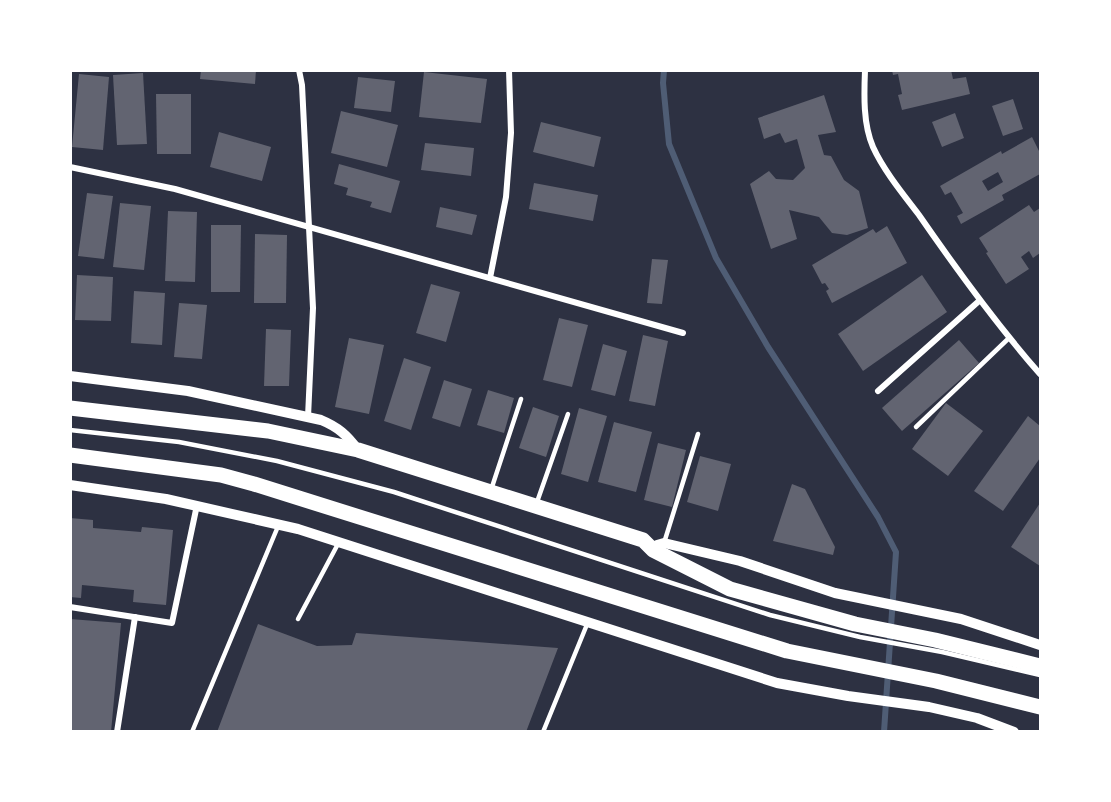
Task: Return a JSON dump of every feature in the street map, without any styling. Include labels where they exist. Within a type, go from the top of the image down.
[{"type":"main road","points":[[70,408],[268,431],[358,450],[535,508],[643,540],[730,589],[858,631],[1041,666]]},
{"type":"main road","points":[[70,455],[220,475],[787,651],[936,681],[1041,707]]},
{"type":"street","points":[[299,70],[302,85],[314,308],[308,418]]},
{"type":"street","points":[[490,278],[506,196],[511,133],[509,70]]},
{"type":"street","points":[[865,70],[866,118],[873,147],[886,169],[980,301],[1041,374]]},
{"type":"street","points":[[70,167],[176,189],[683,333]]},
{"type":"street","points":[[878,391],[980,301]]},
{"type":"street","points":[[70,376],[188,391],[308,418],[336,426],[347,435],[358,450]]},
{"type":"street","points":[[70,485],[166,499],[279,524],[777,683],[929,707],[977,718],[1014,732]]},
{"type":"street","points":[[70,607],[172,622],[197,506]]},
{"type":"street","points":[[658,547],[740,561],[835,593],[961,619],[1041,645]]},
{"type":"street","points":[[117,732],[135,617]]},
{"type":"lane","points":[[916,427],[1009,338]]},
{"type":"lane","points":[[490,493],[522,399]]},
{"type":"lane","points":[[535,508],[568,414]]},
{"type":"lane","points":[[70,430],[179,442],[225,450],[394,492],[770,615],[858,631]]},
{"type":"lane","points":[[658,547],[698,434]]},
{"type":"lane","points":[[192,732],[279,524]]},
{"type":"lane","points":[[298,619],[339,542]]},
{"type":"lane","points":[[543,732],[588,622]]},
{"type":"lane","points":[[939,646],[1041,675]]},
{"type":"building","points":[[201,70],[256,70],[255,84],[200,79]]},
{"type":"building","points":[[892,70],[951,70],[953,79],[966,77],[970,94],[902,110],[898,95],[902,94],[898,74],[893,75]]},
{"type":"building","points":[[424,72],[487,79],[481,123],[419,117]]},
{"type":"building","points":[[143,73],[147,144],[117,145],[113,75]]},
{"type":"building","points":[[79,74],[109,77],[103,150],[72,147]]},
{"type":"building","points":[[358,77],[395,81],[391,112],[354,108]]},
{"type":"building","points":[[156,94],[191,94],[191,154],[157,154]]},
{"type":"building","points":[[824,95],[836,132],[818,135],[824,155],[831,156],[844,180],[859,191],[868,228],[847,235],[832,233],[819,217],[789,210],[797,239],[771,249],[750,184],[769,171],[776,179],[793,180],[805,168],[797,139],[785,143],[780,133],[764,139],[758,118]]},
{"type":"building","points":[[1013,99],[1023,129],[1003,136],[992,106]]},
{"type":"building","points":[[341,111],[398,125],[387,167],[331,153]]},
{"type":"building","points":[[955,113],[964,138],[942,147],[932,122]]},
{"type":"building","points":[[541,122],[601,137],[594,167],[533,152]]},
{"type":"building","points":[[219,132],[271,147],[262,181],[210,167]]},
{"type":"building","points":[[1032,137],[1040,153],[1040,174],[1002,195],[1004,200],[961,224],[957,216],[963,213],[951,192],[945,195],[940,186],[1001,151],[1002,154]],"holes":[[[998,172],[1003,182],[988,191],[982,181]]]},
{"type":"building","points":[[425,143],[474,148],[471,176],[421,170]]},
{"type":"building","points":[[339,164],[400,181],[391,213],[370,207],[372,202],[346,195],[348,188],[334,184]]},
{"type":"building","points":[[534,183],[598,195],[593,221],[529,209]]},
{"type":"building","points":[[87,193],[113,196],[104,259],[78,256]]},
{"type":"building","points":[[120,203],[151,206],[144,270],[113,267]]},
{"type":"building","points":[[1029,205],[1034,212],[1040,208],[1040,253],[1033,258],[1029,251],[1021,257],[1029,269],[1006,284],[979,238]]},
{"type":"building","points":[[440,207],[477,215],[472,235],[436,227]]},
{"type":"building","points":[[168,211],[197,212],[195,282],[165,281]]},
{"type":"building","points":[[211,225],[241,225],[240,292],[211,292]]},
{"type":"building","points":[[887,226],[907,263],[832,303],[826,291],[829,289],[825,283],[822,284],[812,265],[873,229],[876,233]]},
{"type":"building","points":[[255,234],[287,235],[286,303],[254,303]]},
{"type":"building","points":[[652,259],[668,260],[662,304],[647,303]]},
{"type":"building","points":[[77,275],[113,277],[111,321],[75,320]]},
{"type":"building","points":[[922,275],[947,312],[863,371],[838,334]]},
{"type":"building","points":[[431,284],[460,292],[446,342],[416,333]]},
{"type":"building","points":[[134,291],[165,293],[162,345],[131,343]]},
{"type":"building","points":[[179,303],[207,305],[202,359],[174,357]]},
{"type":"building","points":[[559,318],[588,325],[572,387],[543,380]]},
{"type":"building","points":[[266,329],[291,330],[289,386],[264,386]]},
{"type":"building","points":[[643,335],[668,341],[655,406],[629,401]]},
{"type":"building","points":[[349,338],[384,345],[369,414],[335,407]]},
{"type":"building","points":[[959,340],[979,363],[902,431],[882,408]]},
{"type":"building","points":[[603,344],[627,351],[615,396],[591,390]]},
{"type":"building","points":[[404,358],[431,367],[411,430],[384,421]]},
{"type":"building","points":[[444,380],[472,389],[460,427],[432,418]]},
{"type":"building","points":[[488,390],[514,398],[504,433],[477,425]]},
{"type":"building","points":[[946,403],[983,431],[948,476],[912,449]]},
{"type":"building","points":[[533,407],[559,416],[546,457],[519,448]]},
{"type":"building","points":[[579,408],[607,416],[588,482],[561,474]]},
{"type":"building","points":[[1028,416],[1040,426],[1040,458],[1003,511],[974,491]]},
{"type":"building","points":[[614,422],[652,432],[636,492],[598,482]]},
{"type":"building","points":[[658,443],[686,450],[672,507],[644,500]]},
{"type":"building","points":[[700,456],[731,464],[718,511],[687,502]]},
{"type":"building","points":[[792,484],[805,489],[835,547],[833,555],[773,541]]},
{"type":"building","points":[[1040,503],[1040,566],[1011,547]]},
{"type":"building","points":[[70,518],[93,520],[93,528],[141,532],[142,527],[173,530],[166,605],[133,602],[134,590],[82,585],[81,598],[70,597]]},
{"type":"building","points":[[70,619],[121,623],[111,732],[70,732]]},
{"type":"building","points":[[258,624],[317,646],[352,645],[356,633],[558,648],[526,732],[217,732]]},
{"type":"waterway","points":[[664,70],[663,83],[669,144],[716,258],[768,347],[878,517],[896,552],[884,732]]}]
